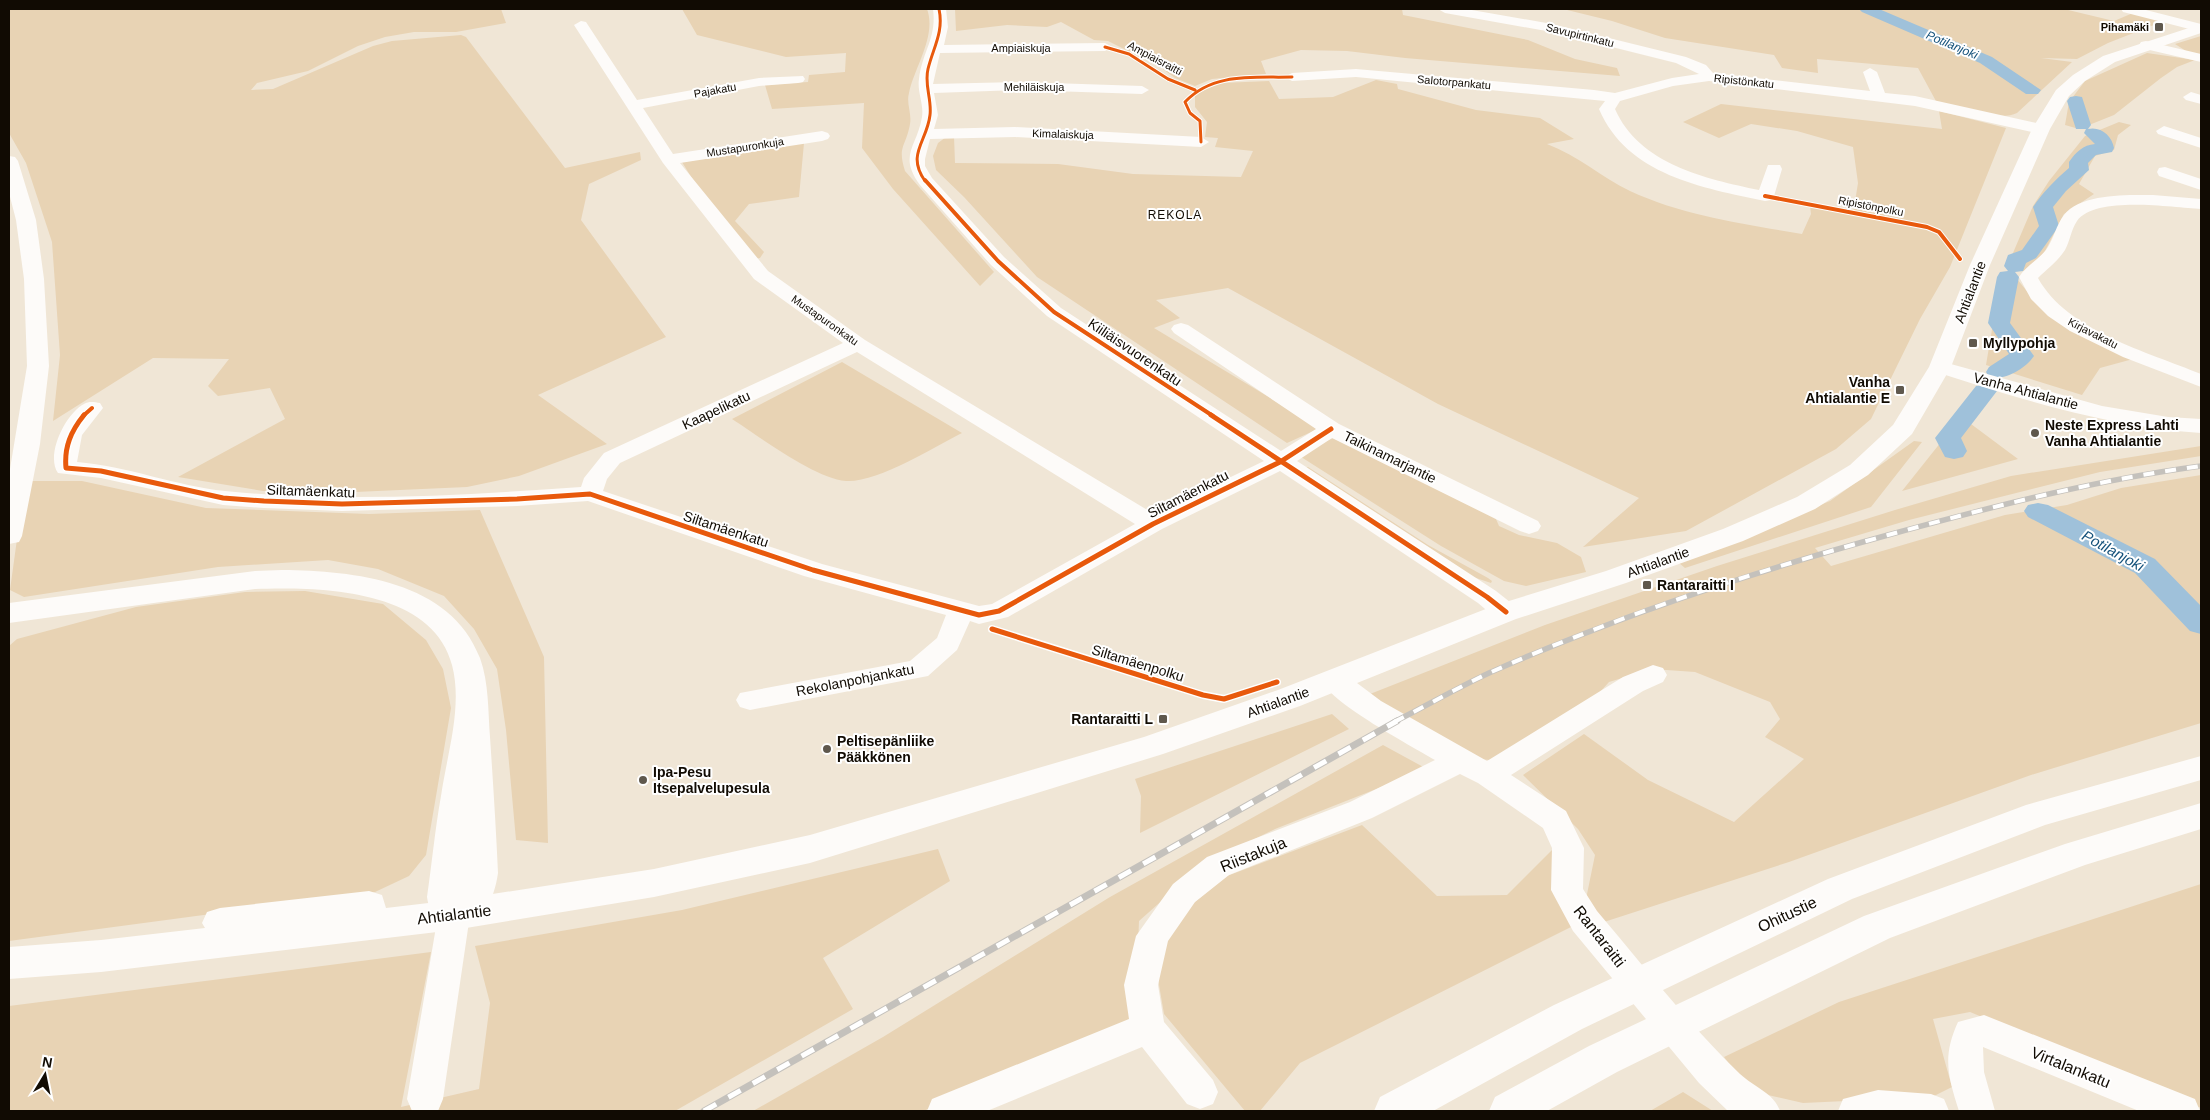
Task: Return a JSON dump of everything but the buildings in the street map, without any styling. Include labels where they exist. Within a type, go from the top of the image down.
[{"type":"main road","name":"Ahtialantie","points":[[9,963],[101,956],[459,902],[891,825],[1152,746],[1335,681],[1506,612],[1616,577],[1733,534],[1806,503],[1859,470],[1903,429],[1940,367],[1980,265],[2040,129],[2062,92],[2079,78],[2109,59],[2201,28]]},
{"type":"main road","points":[[9,162],[26,220],[34,279],[34,309],[38,336],[38,366],[34,402],[9,536]]},
{"type":"main road","points":[[9,442],[34,309]]},
{"type":"main road","points":[[9,613],[255,580],[325,579],[382,590],[410,601],[435,617],[451,632],[463,653],[468,668],[472,701],[481,873],[459,902]]},
{"type":"main road","points":[[9,630],[81,612],[209,586]]},
{"type":"main road","name":"Ohitustie","points":[[1394,1111],[1568,1018],[1840,889],[2038,814],[2201,768]]},
{"type":"main road","points":[[1509,1111],[1603,1059],[1877,927],[2077,854],[2201,816]]},
{"type":"main road","name":"Ahtialantie","points":[[9,950],[128,934],[459,902]]},
{"type":"street","name":"Kiiliäisvuorenkatu","points":[[939,9],[942,16],[941,34],[925,79],[930,113],[925,134],[918,151],[918,168],[930,186],[1007,273],[1054,312],[1487,597],[1506,612]]},
{"type":"street","name":"Savupirtinkatu","points":[[1445,9],[1552,28],[1681,60],[1701,68],[1709,78]]},
{"type":"street","points":[[2128,9],[2201,28]]},
{"type":"street","name":"Mustapuronkatu","points":[[581,25],[669,160],[761,275],[858,344],[1153,524]]},
{"type":"street","points":[[2146,45],[2201,58]]},
{"type":"street","name":"Ampiaiskuja","points":[[936,49],[1105,47]]},
{"type":"street","points":[[1870,72],[1879,96]]},
{"type":"street","name":"Salotorpankatu","points":[[1292,77],[1356,73],[1594,94],[1615,98]]},
{"type":"street","name":"Ripistönkatu","points":[[1615,98],[1672,82],[1709,78],[1915,101],[2040,129]]},
{"type":"street","name":"Pajakatu","points":[[633,105],[759,82],[798,79]]},
{"type":"street","name":"Mehiläiskuja","points":[[926,89],[1021,86],[1142,90]]},
{"type":"street","points":[[1615,98],[1607,109],[1612,122],[1657,165],[1692,180],[1765,196],[1774,169]]},
{"type":"street","points":[[2164,131],[2201,143]]},
{"type":"street","name":"Kimalaiskuja","points":[[925,134],[1015,132],[1201,142]]},
{"type":"street","name":"Mustapuronkuja","points":[[669,160],[822,136]]},
{"type":"street","points":[[2165,172],[2201,185]]},
{"type":"street","name":"Kirjavakatu","points":[[2201,204],[2099,201],[2088,205],[2071,216],[2055,251],[2028,277],[2031,286],[2058,315],[2086,332],[2201,381]]},
{"type":"street","name":"Taikinamarjantie","points":[[1182,329],[1331,429],[1529,526]]},
{"type":"street","name":"Kaapelikatu","points":[[590,494],[596,478],[612,458],[858,344]]},
{"type":"street","name":"Vanha Ahtialantie","points":[[1940,367],[2114,415],[2173,424],[2201,426]]},
{"type":"street","name":"Siltamäenkatu","points":[[92,408],[79,418],[68,443],[64,454],[66,468],[101,471],[223,498],[264,501],[342,504],[518,499],[590,494],[813,570],[960,612],[979,615],[999,612],[1153,524],[1280,462],[1331,429]]},
{"type":"street","name":"Rekolanpohjankatu","points":[[750,700],[918,669],[948,644],[960,612]]},
{"type":"street","name":"Riistakuja","points":[[1148,1028],[1141,984],[1153,936],[1184,893],[1218,866],[1474,768],[1653,675]]},
{"type":"street","name":"Rantaraitti","points":[[1335,681],[1371,708],[1474,768],[1555,820],[1568,848],[1567,890],[1585,921],[1712,1071],[1740,1098],[1762,1111]]},
{"type":"street","points":[[425,1099],[459,902]]},
{"type":"street","points":[[945,1111],[1148,1028],[1200,1092]]},
{"type":"street","name":"Virtalankatu","points":[[1977,1111],[1966,1071],[1965,1042],[1970,1033],[1984,1031],[2182,1111]]},
{"type":"street","points":[[1856,1111],[1878,1107],[1930,1111]]},
{"type":"shaded area","points":[[9,9],[501,9],[506,23],[456,32],[414,32],[385,37],[358,46],[308,71],[257,83],[251,90],[273,89],[373,46],[392,41],[461,35],[466,37],[565,168],[640,152],[641,160],[589,184],[581,220],[666,337],[538,395],[607,444],[519,476],[467,487],[355,492],[263,491],[178,477],[285,419],[270,388],[218,396],[208,386],[229,359],[153,358],[53,421],[60,355],[52,242],[26,163],[9,133]]},
{"type":"shaded area","points":[[682,9],[927,9],[929,30],[927,41],[909,93],[910,120],[902,151],[905,171],[994,272],[980,286],[893,189],[862,148],[864,103],[772,109],[765,85],[808,82],[809,75],[845,72],[846,53],[786,57],[697,35]]},
{"type":"shaded area","points":[[955,9],[1402,9],[1403,15],[1528,40],[1575,59],[1617,68],[1620,76],[1405,58],[1347,51],[1301,50],[1261,61],[1266,74],[1212,79],[1195,86],[1175,78],[1160,67],[1108,41],[1094,40],[1061,22],[1047,27],[1007,25],[956,31]]},
{"type":"shaded area","points":[[1563,9],[2064,9],[2114,21],[2133,13],[2164,21],[2108,43],[2077,59],[2041,58],[2072,62],[2017,113],[2000,116],[1978,113],[1937,103],[1918,68],[1817,59],[1818,73],[1782,68],[1774,55],[1665,38],[1612,21]]},
{"type":"shaded area","points":[[2201,36],[2201,55],[2186,51],[2175,44]]},
{"type":"shaded area","points":[[2147,53],[2195,60],[2177,67],[2114,115],[2079,129],[2065,125],[2069,102],[2085,81]]},
{"type":"shaded area","points":[[1376,80],[1397,84],[1398,89],[1476,110],[1540,118],[1574,139],[1547,144],[1569,154],[1630,191],[1651,200],[1693,213],[1736,223],[1802,234],[1811,214],[1810,206],[1853,214],[1858,183],[1853,147],[1797,131],[1751,124],[1719,138],[1683,122],[1721,104],[1942,129],[1939,111],[2006,128],[1950,267],[1920,319],[1871,419],[1836,449],[1686,531],[1583,547],[1639,498],[1438,404],[1228,288],[1156,300],[1180,318],[1154,328],[1320,428],[1287,443],[1037,277],[964,197],[936,170],[933,156],[938,143],[946,137],[954,136],[955,163],[1058,164],[1133,174],[1241,177],[1253,151],[1215,147],[1218,138],[1205,137],[1207,122],[1195,107],[1195,94],[1221,83],[1269,81],[1279,99],[1333,97]]},
{"type":"shaded area","points":[[2119,122],[2131,125],[2118,135],[2114,150],[2095,156],[2079,184],[2094,194],[2064,214],[2044,253],[2024,271],[2007,267],[2033,206],[2049,181],[2085,136]]},
{"type":"shaded area","points":[[804,143],[799,197],[749,204],[735,221],[764,252],[760,258],[754,259],[704,198],[682,162]]},
{"type":"shaded area","points":[[2001,276],[2017,279],[2034,300],[2133,359],[2100,368],[2082,395],[1986,365]]},
{"type":"shaded area","points":[[842,362],[962,433],[889,470],[859,480],[846,481],[819,473],[803,465],[732,419]]},
{"type":"shaded area","points":[[1971,424],[2018,459],[1902,491],[1941,442]]},
{"type":"shaded area","points":[[1333,438],[1493,512],[1499,526],[1519,535],[1557,543],[1581,557],[1586,572],[1526,586],[1504,581],[1441,546],[1298,455]]},
{"type":"shaded area","points":[[1914,441],[1922,442],[1871,507],[1685,568],[1679,563],[1830,501]]},
{"type":"shaded area","points":[[2201,446],[2201,456],[2100,472],[1909,520],[1815,548],[1831,566],[2005,515],[2067,505],[2121,488],[2201,475],[2201,723],[2031,775],[1789,862],[1604,922],[1586,899],[1595,855],[1578,829],[1523,775],[1584,734],[1648,780],[1734,822],[1804,759],[1765,737],[1780,719],[1770,702],[1695,672],[1652,669],[1609,682],[1593,700],[1503,761],[1478,759],[1421,730],[1370,694],[1545,625],[1717,566],[1895,510],[2011,476]]},
{"type":"shaded area","points":[[1308,467],[1428,545],[1488,578],[1492,581],[1491,583],[1467,575],[1300,470]]},
{"type":"shaded area","points":[[25,481],[82,481],[206,508],[369,514],[480,510],[544,657],[548,843],[516,840],[506,730],[497,669],[474,629],[444,596],[378,569],[328,560],[218,567],[24,597],[10,590]]},
{"type":"shaded area","points":[[305,591],[383,604],[426,640],[443,669],[451,708],[426,855],[409,876],[375,892],[9,941],[9,646],[17,639],[136,607],[245,592]]},
{"type":"shaded area","points":[[1332,714],[1349,729],[1140,833],[1141,796],[1135,779]]},
{"type":"shaded area","points":[[1383,745],[1427,769],[1275,829],[1203,864],[1139,921],[1137,972],[1129,1031],[923,1111],[753,1111],[883,1037],[1110,897]]},
{"type":"shaded area","points":[[1362,825],[1437,896],[1507,895],[1552,850],[1555,885],[1571,927],[1300,1063],[1260,1111],[1245,1111],[1164,1014],[1158,979],[1164,944],[1191,905],[1227,876]]},
{"type":"shaded area","points":[[938,849],[950,881],[823,958],[853,1009],[675,1111],[9,1111],[9,1006],[431,952],[401,1107],[479,1089],[490,1003],[475,946],[682,910]]},
{"type":"shaded area","points":[[2201,884],[2201,1108],[1970,1012],[1933,1019],[1952,1087],[1932,1097],[1803,1103],[1750,1091],[1724,1057],[1839,1002]]},
{"type":"shaded area","points":[[1683,1092],[1713,1111],[1650,1111]]},
{"type":"waterway","name":"Potilanjoki","points":[[1867,9],[1986,60],[2032,90]]},
{"type":"waterway","name":"Potilanjoki","points":[[2076,101],[2082,125]]},
{"type":"waterway","name":"Potilanjoki","points":[[2015,266],[2016,260],[2029,254],[2049,226],[2043,207],[2059,187],[2079,170],[2078,162],[2090,150],[2105,148],[2104,141],[2093,133]]},
{"type":"waterway","name":"Potilanjoki","points":[[1998,372],[2022,356],[1999,323],[2008,277]]},
{"type":"waterway","name":"Potilanjoki","points":[[1954,451],[1948,438],[1985,391]]},
{"type":"waterway","name":"Potilanjoki","points":[[2038,511],[2145,566],[2201,624]]},
{"type":"railway","points":[[1394,722],[1489,673],[1537,652],[1636,614],[1736,580],[1837,549],[2004,505],[2122,479],[2201,466]]},
{"type":"railway","points":[[704,1111],[1397,721]]},
{"type":"cycle path","points":[[939,9],[941,18],[940,36],[926,78],[930,115],[917,153],[917,166],[930,187],[985,248],[1054,312],[1487,597],[1506,612]]},
{"type":"cycle path","name":"Ampiaisraitti","points":[[1105,47],[1129,54],[1168,79],[1195,90]]},
{"type":"cycle path","points":[[1201,142],[1200,121],[1190,113],[1185,102],[1195,92],[1206,85],[1220,81],[1292,77]]},
{"type":"cycle path","name":"Ripistönpolku","points":[[1765,196],[1927,227],[1939,232],[1960,259]]},
{"type":"cycle path","points":[[92,408],[80,420],[71,435],[66,451],[66,468],[101,471],[223,498],[264,501],[342,504],[517,499],[590,494],[813,570],[979,615],[999,611],[1153,524],[1280,462],[1331,429]]},
{"type":"cycle path","name":"Siltamäenpolku","points":[[992,629],[1203,695],[1224,699],[1277,682]]},
{"type":"place","name":"Pihamäki","points":[[2159,27]]},
{"type":"place","name":"Myllypohja","points":[[1973,343]]},
{"type":"place","name":"Vanha Ahtialantie E","points":[[1900,390]]},
{"type":"place","name":"Neste Express Lahti Vanha Ahtialantie","points":[[2035,433]]},
{"type":"place","name":"Rantaraitti I","points":[[1647,585]]},
{"type":"place","name":"Rantaraitti L","points":[[1163,719]]},
{"type":"place","name":"Peltisepänliike Pääkkönen","points":[[827,749]]},
{"type":"place","name":"Ipa-Pesu Itsepalvelupesula","points":[[643,780]]},
{"type":"district","name":"REKOLA","points":[[1175,215]]}]
